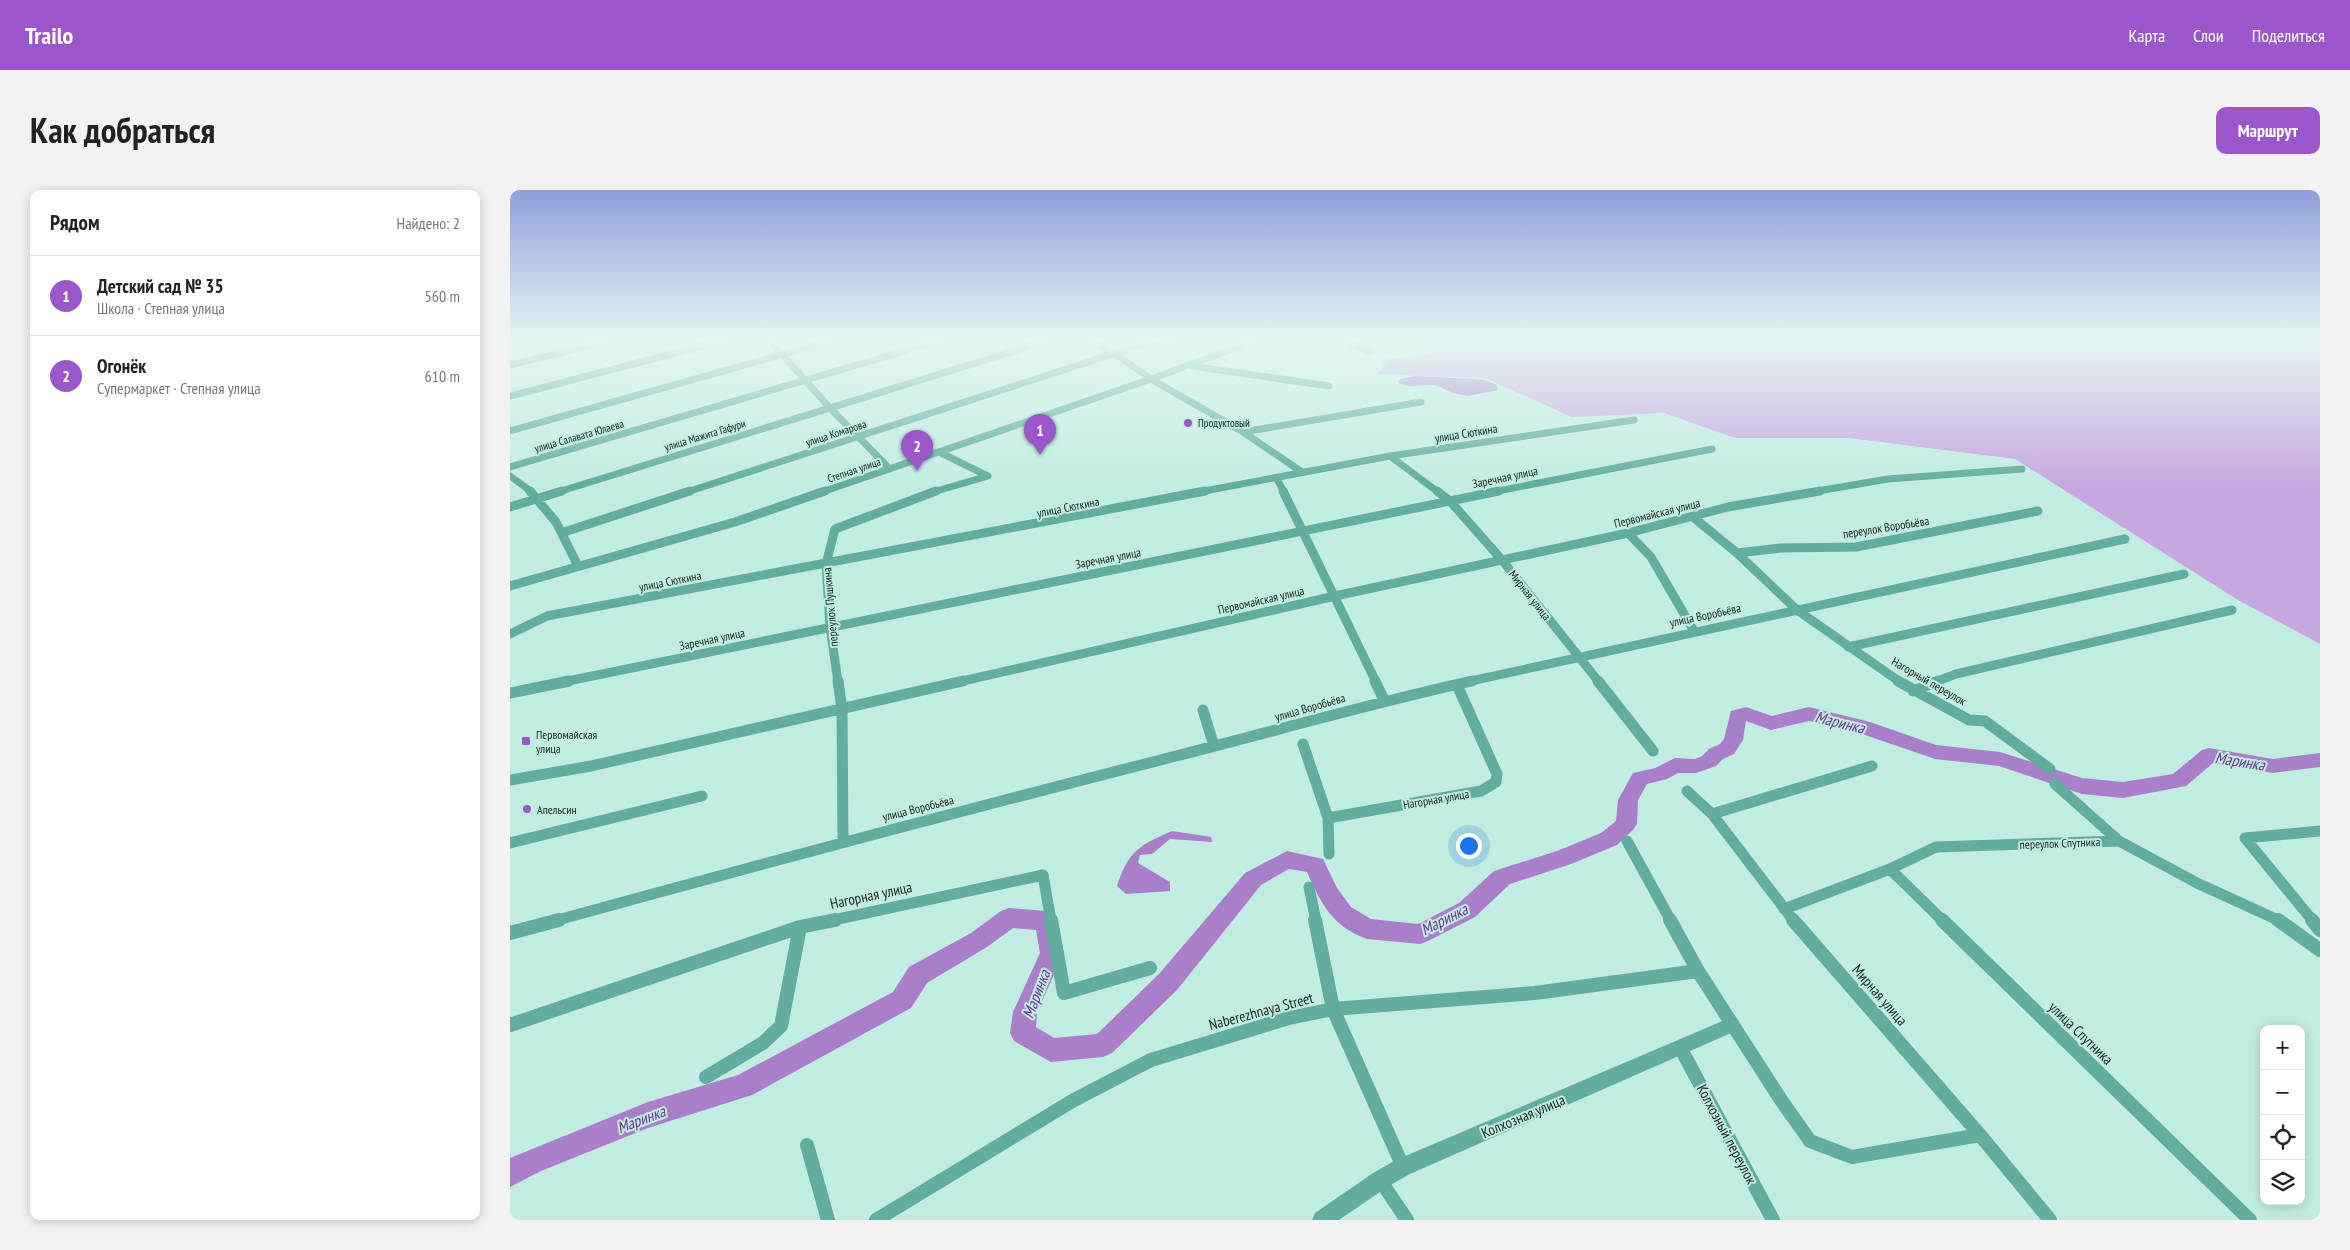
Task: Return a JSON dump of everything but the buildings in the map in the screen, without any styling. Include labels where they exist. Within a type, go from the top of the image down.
[{"type":"street","points":[[510,396],[541,388]]},
{"type":"street","points":[[510,431],[664,388]]},
{"type":"street","name":"улица Салавата Юлаева","points":[[510,467],[781,388]]},
{"type":"street","points":[[812,388],[890,469]]},
{"type":"street","name":"улица Мажита Гафури","points":[[510,506],[894,388]]},
{"type":"street","name":"улица Комарова","points":[[564,532],[1010,388]]},
{"type":"street","name":"Степная улица","points":[[510,586],[735,522],[1125,388]]},
{"type":"street","points":[[1167,388],[1244,432],[1302,472]]},
{"type":"street","points":[[1244,432],[1421,402]]},
{"type":"street","name":"улица Сюткина","points":[[510,634],[547,616],[1277,479],[1302,472],[1390,456],[1634,420]]},
{"type":"street","name":"Заречная улица","points":[[510,693],[1712,449]]},
{"type":"street","name":"переулок Пушкина","points":[[843,841],[842,709],[830,627],[826,564],[835,529],[944,488],[988,476],[939,452]]},
{"type":"street","name":"Мирная улица","points":[[1390,456],[1450,501],[1502,560],[1653,751]]},
{"type":"street","name":"Первомайская улица","points":[[510,780],[591,766],[1335,596],[1628,533],[1728,508],[1888,479],[2022,469]]},
{"type":"street","points":[[510,476],[538,497],[564,532],[578,566]]},
{"type":"street","points":[[1277,479],[1384,700]]},
{"type":"street","name":"переулок Воробьёва","points":[[1737,553],[1781,548],[1856,547],[2038,511]]},
{"type":"street","name":"Нагорный переулок","points":[[1693,517],[1737,553],[1797,610],[1848,647],[1913,691],[1968,720],[1985,721],[2050,769]]},
{"type":"street","points":[[1628,533],[1650,557],[1694,631]]},
{"type":"street","name":"улица Воробьёва","points":[[510,933],[843,841],[1214,746],[1384,700],[1694,631],[2125,539]]},
{"type":"street","points":[[1848,647],[2184,574]]},
{"type":"street","points":[[1913,691],[1956,674],[2232,610]]},
{"type":"street","name":"Нагорная улица","points":[[1328,818],[1481,791],[1496,782],[1497,774],[1458,685]]},
{"type":"street","points":[[1203,710],[1214,746]]},
{"type":"street","points":[[1303,744],[1328,818],[1329,854]]},
{"type":"street","points":[[1712,814],[1872,766]]},
{"type":"street","points":[[2055,784],[2119,841]]},
{"type":"street","name":"Мирная улица","points":[[1687,791],[1712,814],[1784,909],[1980,1135],[2050,1220]]},
{"type":"street","points":[[510,843],[702,796]]},
{"type":"street","points":[[2320,831],[2245,838],[2320,930]]},
{"type":"street","points":[[1627,841],[1698,971],[1810,1141],[1852,1157],[1980,1135]]},
{"type":"street","name":"переулок Спутника","points":[[1784,909],[1890,869],[1936,847],[2119,841],[2197,882],[2278,919],[2320,950]]},
{"type":"street","name":"улица Спутника","points":[[1890,869],[2250,1220]]},
{"type":"street","name":"Нагорная улица","points":[[510,1025],[800,927],[1043,875],[1064,993],[1150,968]]},
{"type":"street","points":[[1309,887],[1333,1009],[1403,1167]]},
{"type":"street","points":[[706,1078],[763,1043],[781,1026],[800,927]]},
{"type":"street","name":"Naberezhnaya Street","points":[[876,1220],[1074,1100],[1151,1060],[1289,1018],[1333,1009],[1526,994],[1698,971]]},
{"type":"street","name":"Колхозная улица","points":[[1322,1220],[1380,1180],[1403,1167],[1681,1049],[1732,1025]]},
{"type":"street","name":"Колхозный переулок","points":[[1681,1049],[1773,1220]]},
{"type":"street","points":[[807,1145],[828,1220]]},
{"type":"street","points":[[1380,1180],[1407,1220]]},
{"type":"shaded area","points":[[1442,388],[1498,388],[1498,390],[1468,396]]},
{"type":"shaded area","points":[[1507,388],[2320,388],[2320,644],[2238,600],[2015,459],[1849,438],[1735,438],[1664,413],[1572,417]]},
{"type":"shaded area","points":[[1172,831],[1211,837],[1212,842],[1170,839],[1152,854],[1140,855],[1138,863],[1170,882],[1170,891],[1126,894],[1117,886],[1121,874],[1131,857],[1143,845]]},
{"type":"waterway","name":"Маринка","points":[[510,1173],[532,1161],[648,1115],[743,1086],[902,1000],[918,975],[979,940],[1009,918],[1046,921],[1052,953],[1025,1012],[1023,1033],[1051,1050],[1103,1045],[1168,982],[1253,879],[1287,860],[1315,865],[1328,894],[1343,914],[1367,929],[1420,934],[1467,910],[1502,877],[1563,858],[1609,839],[1626,824],[1628,800],[1640,778],[1660,774],[1675,765],[1696,766],[1709,761],[1716,754],[1727,749],[1733,740],[1738,716],[1746,714],[1771,723],[1809,714],[1863,727],[1935,752],[2000,759],[2082,786],[2123,790],[2179,781],[2209,755],[2273,766],[2320,760]]},
{"type":"place","name":"Продуктовый","points":[[1188,423]]},
{"type":"place","name":"Детский сад № 35","points":[[1040,455]]},
{"type":"place","name":"Огонёк","points":[[917,471]]},
{"type":"place","name":"Первомайская улица","points":[[526,741]]},
{"type":"place","name":"Апельсин","points":[[527,809]]}]
